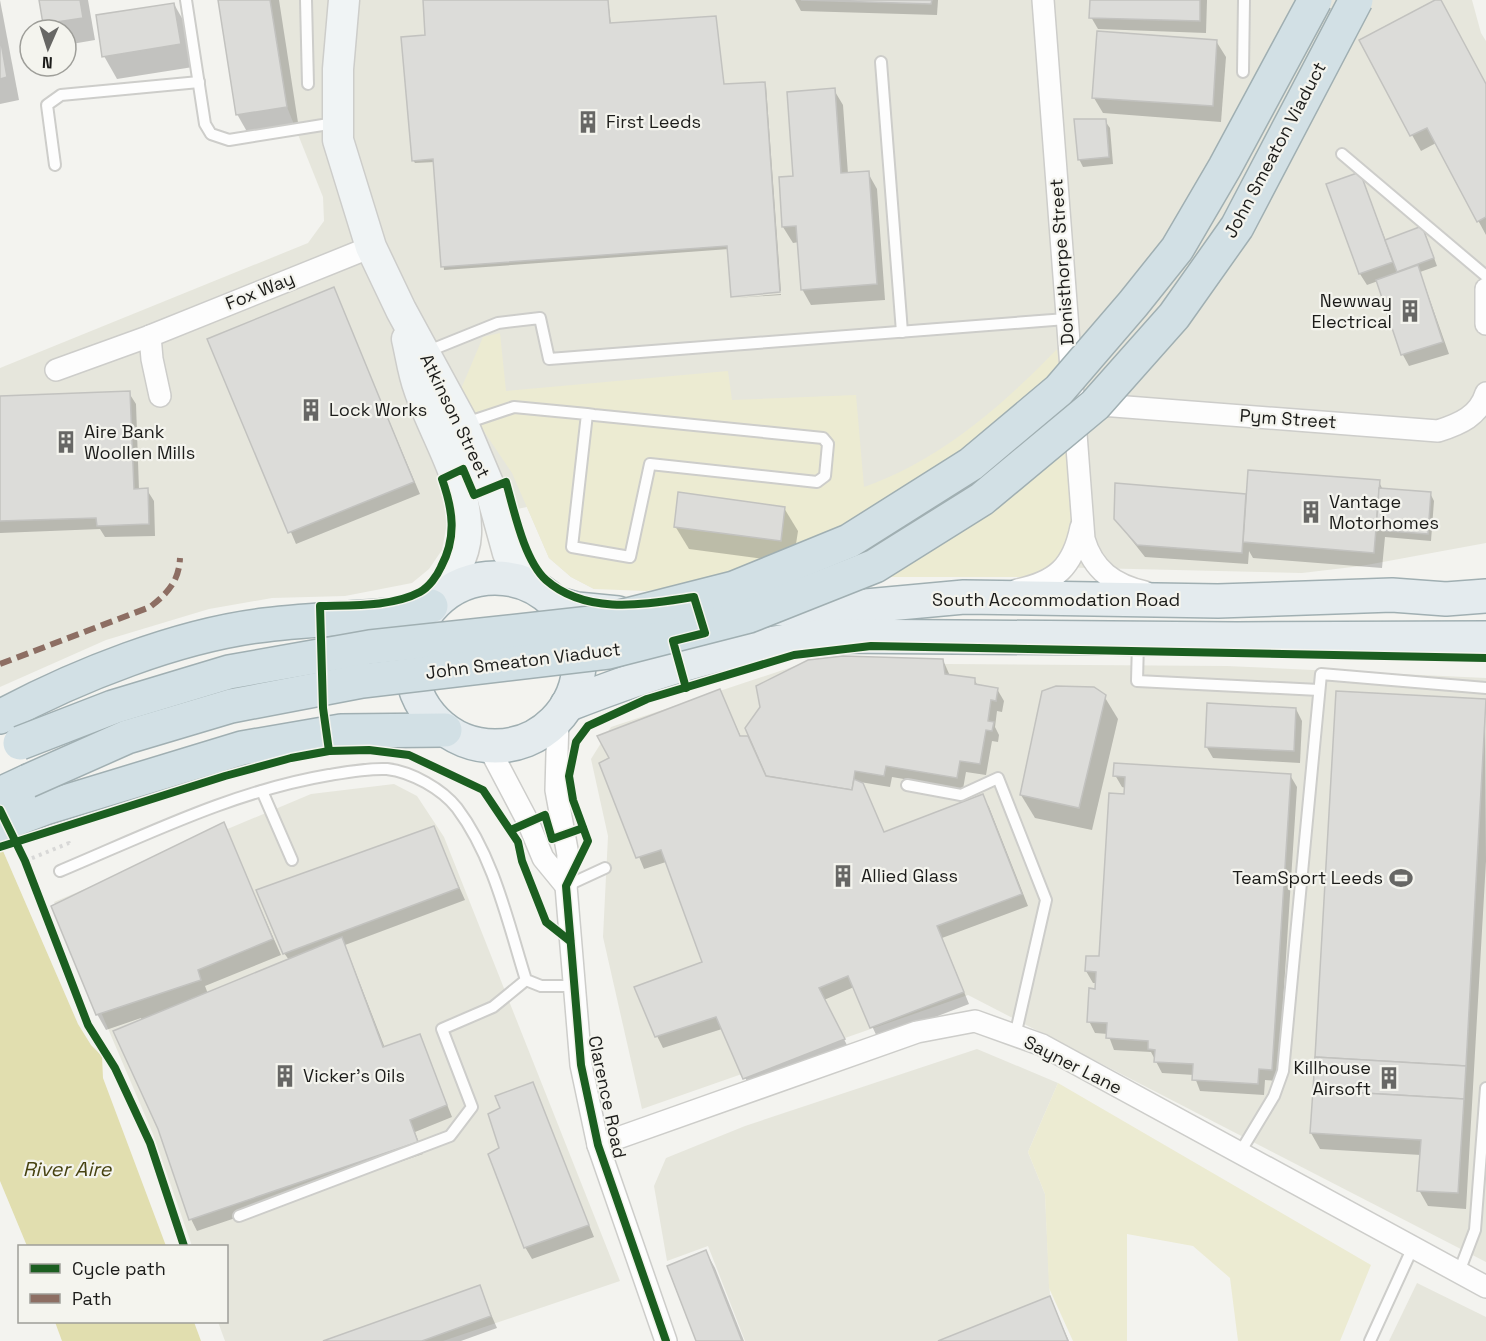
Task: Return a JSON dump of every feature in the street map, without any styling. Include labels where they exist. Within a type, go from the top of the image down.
[{"type":"highway","name":"John Smeaton Viaduct","points":[[10,748],[113,707],[229,672],[370,647],[600,622],[734,588],[849,541],[971,464],[1059,390],[1177,249],[1225,167],[1315,0]]},
{"type":"highway","name":"John Smeaton Viaduct","points":[[24,794],[127,737],[231,706],[362,681],[608,652],[749,616],[875,566],[982,499],[1086,412],[1174,316],[1237,227],[1356,0]]},
{"type":"highway","points":[[4,715],[88,676],[169,646],[264,625],[415,613],[434,603]]},
{"type":"highway","points":[[0,825],[24,794],[242,748],[341,731],[445,730]]},
{"type":"main road","points":[[1392,595],[1486,572]]},
{"type":"main road","name":"South Accommodation Road","points":[[1486,596],[1446,599],[1392,595],[1275,600],[964,597],[866,606],[648,614],[601,613],[545,595],[512,579],[482,578],[453,588],[434,603],[413,640],[410,665],[415,691],[427,712],[445,730],[467,742],[488,746],[510,745],[536,736],[562,712],[680,666],[770,643],[800,639],[882,634],[1137,639],[1486,638]]},
{"type":"main road","points":[[545,595],[569,621],[578,648],[579,669],[575,689],[562,712]]},
{"type":"street","name":"Atkinson Street","points":[[344,0],[338,69],[338,140],[371,247],[401,310],[463,424],[490,488],[508,553],[545,595]]},
{"type":"street","name":"Donisthorpe Street","points":[[1043,0],[1081,524],[1088,553],[1110,579],[1140,591],[1191,600]]},
{"type":"street","name":"Fox Way","points":[[56,370],[150,336],[371,247]]},
{"type":"street","points":[[1486,289],[1486,324]]},
{"type":"street","name":"Atkinson Street","points":[[401,310],[418,387],[458,487],[466,534],[461,556],[450,582],[434,603]]},
{"type":"street","points":[[150,336],[152,359],[160,396]]},
{"type":"street","name":"Pym Street","points":[[1072,403],[1438,431],[1461,423],[1482,406],[1486,393]]},
{"type":"street","name":"Donisthorpe Street","points":[[964,597],[1020,589],[1056,575],[1073,555],[1081,524]]},
{"type":"street","name":"Clarence Road","points":[[562,712],[556,790],[568,855],[566,886],[581,1065],[598,1145],[666,1341]]},
{"type":"street","points":[[488,746],[528,822],[543,858],[566,886]]},
{"type":"street","name":"Sayner Lane","points":[[598,1145],[916,1032],[975,1021],[1042,1045],[1486,1287]]},
{"type":"lane","points":[[186,0],[205,124],[211,134],[229,140],[338,122]]},
{"type":"lane","points":[[306,0],[308,84]]},
{"type":"lane","points":[[1243,72],[1244,0]]},
{"type":"lane","points":[[881,62],[902,332]]},
{"type":"lane","points":[[55,165],[47,105],[61,96],[199,82]]},
{"type":"lane","points":[[1342,154],[1486,276]]},
{"type":"lane","points":[[425,353],[498,323],[540,318],[549,359],[1066,319]]},
{"type":"lane","points":[[463,424],[514,407],[587,414],[823,438],[828,444],[825,476],[817,482],[650,464],[630,557],[572,547],[587,414]]},
{"type":"lane","points":[[1137,639],[1137,681],[1319,690]]},
{"type":"lane","points":[[1239,1154],[1274,1096],[1283,1071],[1321,674],[1486,688]]},
{"type":"lane","points":[[60,871],[222,802],[303,780],[388,769],[429,783],[456,807],[477,841],[500,894],[526,980]]},
{"type":"lane","points":[[907,785],[961,795],[998,778],[1046,900],[1015,1036]]},
{"type":"lane","points":[[262,791],[292,860]]},
{"type":"lane","points":[[566,886],[604,868]]},
{"type":"lane","points":[[526,980],[541,986],[574,986]]},
{"type":"lane","points":[[239,1216],[450,1136],[472,1107],[442,1029],[493,1007],[526,980]]},
{"type":"lane","points":[[1459,1272],[1475,1230],[1486,1088]]},
{"type":"lane","points":[[1370,1341],[1413,1247]]},
{"type":"path","points":[[25,861],[69,843]]},
{"type":"path","points":[[20,852],[29,872]]},
{"type":"shaded area","points":[[270,0],[1472,0],[1481,33],[1486,41],[1486,543],[1361,566],[1302,573],[1005,566],[840,569],[594,589],[571,577],[549,558],[527,507],[447,523],[442,550],[429,569],[412,583],[345,596],[272,598],[209,609],[106,640],[0,687],[0,368],[308,243],[324,221],[323,197],[287,107]]},
{"type":"shaded area","points":[[804,663],[1227,666],[1486,678],[1486,1262],[968,995],[642,1109],[603,937],[608,836],[591,759],[611,727]]},
{"type":"shaded area","points":[[394,784],[417,796],[444,837],[620,1281],[443,1341],[225,1341],[218,1323],[228,1323],[228,1245],[192,1245],[153,1134],[54,902],[311,794]]},
{"type":"shaded area","points":[[977,1049],[1058,1083],[1028,1152],[1045,1194],[1050,1296],[1068,1341],[745,1341],[708,1246],[667,1261],[654,1186],[666,1158],[745,1126]]},
{"type":"shaded area","points":[[1417,1283],[1486,1317],[1486,1341],[1389,1341]]},
{"type":"green space","points":[[500,333],[506,391],[728,371],[732,400],[856,395],[864,487],[918,462],[968,429],[992,411],[1057,349],[1079,543],[1041,577],[740,577],[646,591],[594,589],[571,577],[549,558],[512,473],[466,405],[461,389],[483,337]]},
{"type":"green space","points":[[1058,1083],[1371,1265],[1340,1341],[1238,1341],[1230,1278],[1193,1246],[1127,1234],[1127,1341],[1073,1341],[1049,1288],[1045,1194],[1028,1152]]},
{"type":"water","name":"River Aire","points":[[0,844],[78,1024],[91,1045],[102,1056],[103,1078],[166,1245],[27,1245],[0,1181]]},
{"type":"water","points":[[55,1323],[194,1323],[201,1341],[62,1341]]},
{"type":"building","points":[[39,0],[80,0],[83,18],[42,18]]},
{"type":"building","points":[[218,0],[270,0],[287,107],[236,115]]},
{"type":"building","name":"First Leeds","points":[[423,0],[608,0],[610,23],[716,16],[724,84],[765,82],[780,292],[731,297],[727,246],[441,267],[433,159],[412,161],[401,37],[425,35]]},
{"type":"building","points":[[801,0],[932,0],[931,4]]},
{"type":"building","points":[[1090,0],[1200,0],[1200,21],[1089,18]]},
{"type":"building","points":[[1435,0],[1441,0],[1486,84],[1486,217],[1477,222],[1427,128],[1410,136],[1359,40]]},
{"type":"building","points":[[174,3],[181,44],[102,57],[96,15]]},
{"type":"building","points":[[1097,31],[1217,40],[1213,106],[1092,98]]},
{"type":"building","points":[[0,37],[7,77],[0,79]]},
{"type":"building","points":[[835,88],[841,173],[869,171],[877,284],[801,290],[796,226],[782,227],[779,177],[793,176],[787,92]]},
{"type":"building","points":[[1074,119],[1106,119],[1109,157],[1078,160]]},
{"type":"building","points":[[1360,172],[1393,262],[1359,274],[1326,184]]},
{"type":"building","points":[[1422,226],[1434,258],[1397,272],[1385,240]]},
{"type":"building","name":"Newway Electrical","points":[[1418,265],[1443,342],[1401,355],[1376,280]]},
{"type":"building","name":"Lock Works","points":[[334,287],[414,482],[288,533],[207,339]]},
{"type":"building","name":"Aire Bank Woollen Mills","points":[[130,391],[134,489],[148,488],[149,524],[97,526],[96,518],[0,521],[0,396]]},
{"type":"building","name":"Vantage Motorhomes","points":[[1248,470],[1380,480],[1374,553],[1243,542]]},
{"type":"building","points":[[1115,483],[1246,494],[1242,553],[1137,545],[1114,519]]},
{"type":"building","name":"Vantage Motorhomes","points":[[1379,488],[1431,492],[1428,534],[1376,530]]},
{"type":"building","points":[[678,492],[785,507],[781,541],[674,527]]},
{"type":"building","points":[[843,656],[943,659],[945,674],[975,678],[975,684],[998,688],[996,701],[991,700],[988,721],[994,722],[992,731],[986,730],[980,764],[960,761],[957,778],[886,766],[884,776],[855,771],[852,790],[766,776],[745,728],[760,707],[756,686],[808,660]]},
{"type":"building","points":[[1056,686],[1094,687],[1106,695],[1079,808],[1020,795],[1042,691]]},
{"type":"building","name":"Allied Glass","points":[[720,689],[740,736],[748,736],[766,776],[852,790],[854,779],[863,783],[884,832],[983,794],[1022,894],[937,926],[964,992],[870,1028],[848,976],[819,988],[845,1039],[743,1079],[716,1017],[655,1037],[634,987],[702,962],[661,850],[636,858],[599,763],[609,758],[597,736]]},
{"type":"building","name":"TeamSport Leeds","points":[[1336,691],[1486,699],[1466,1066],[1315,1057]]},
{"type":"building","points":[[1207,703],[1296,708],[1294,751],[1205,747]]},
{"type":"building","points":[[1114,763],[1291,774],[1272,1070],[1259,1069],[1258,1084],[1192,1080],[1193,1064],[1154,1062],[1155,1050],[1148,1049],[1148,1041],[1106,1038],[1107,1023],[1087,1022],[1089,988],[1095,989],[1096,972],[1085,971],[1086,956],[1099,956],[1109,793],[1124,794],[1125,777],[1113,776]]},
{"type":"building","points":[[224,822],[273,939],[198,970],[201,980],[96,1015],[51,906]]},
{"type":"building","points":[[434,826],[459,888],[283,954],[256,890]]},
{"type":"building","name":"Vicker's Oils","points":[[342,937],[383,1047],[420,1034],[447,1105],[410,1120],[418,1142],[189,1220],[158,1129],[113,1031]]},
{"type":"building","name":"Killhouse Airsoft","points":[[1315,1057],[1466,1066],[1464,1099],[1313,1090]]},
{"type":"building","points":[[533,1082],[589,1225],[524,1248],[488,1154],[499,1148],[488,1114],[500,1108],[495,1096]]},
{"type":"building","points":[[1313,1090],[1464,1099],[1458,1193],[1417,1191],[1421,1140],[1310,1133]]},
{"type":"building","points":[[706,1250],[742,1341],[696,1341],[667,1266]]},
{"type":"building","points":[[480,1285],[491,1316],[422,1341],[323,1341]]},
{"type":"building","points":[[1050,1296],[1068,1341],[938,1341]]},
{"type":"marked path","points":[[0,664],[150,607],[162,597],[175,580],[180,558]]},
{"type":"cycle path","points":[[329,751],[323,708],[320,606],[384,603],[409,597],[427,587],[435,578],[446,556],[451,534],[451,513],[442,479],[463,469],[474,495],[506,482],[521,534],[532,560],[546,580],[562,591],[580,599],[617,605],[694,597],[705,633],[673,641],[686,688]]},
{"type":"cycle path","points":[[666,1341],[598,1145],[581,1065],[566,886],[588,841],[573,800],[569,776],[576,742],[588,726],[647,699],[794,655],[871,646],[1486,658]]},
{"type":"cycle path","points":[[0,847],[225,776],[291,758],[329,751],[369,750],[409,755],[483,790],[518,842],[522,861],[546,922],[570,941]]},
{"type":"cycle path","points":[[0,810],[25,861],[88,1025],[115,1068],[150,1143],[184,1245]]},
{"type":"cycle path","points":[[511,830],[545,815],[552,839],[583,828]]},
{"type":"place","name":"First Leeds","points":[[588,122]]},
{"type":"place","name":"Newway Electrical","points":[[1410,311]]},
{"type":"place","name":"Lock Works","points":[[311,410]]},
{"type":"place","name":"Aire Bank Woollen Mills","points":[[66,442]]},
{"type":"place","name":"Vantage Motorhomes","points":[[1311,512]]},
{"type":"place","name":"Allied Glass","points":[[843,876]]},
{"type":"place","name":"TeamSport Leeds","points":[[1401,878]]},
{"type":"place","name":"Vicker's Oils","points":[[285,1076]]},
{"type":"place","name":"Killhouse Airsoft","points":[[1389,1078]]}]
